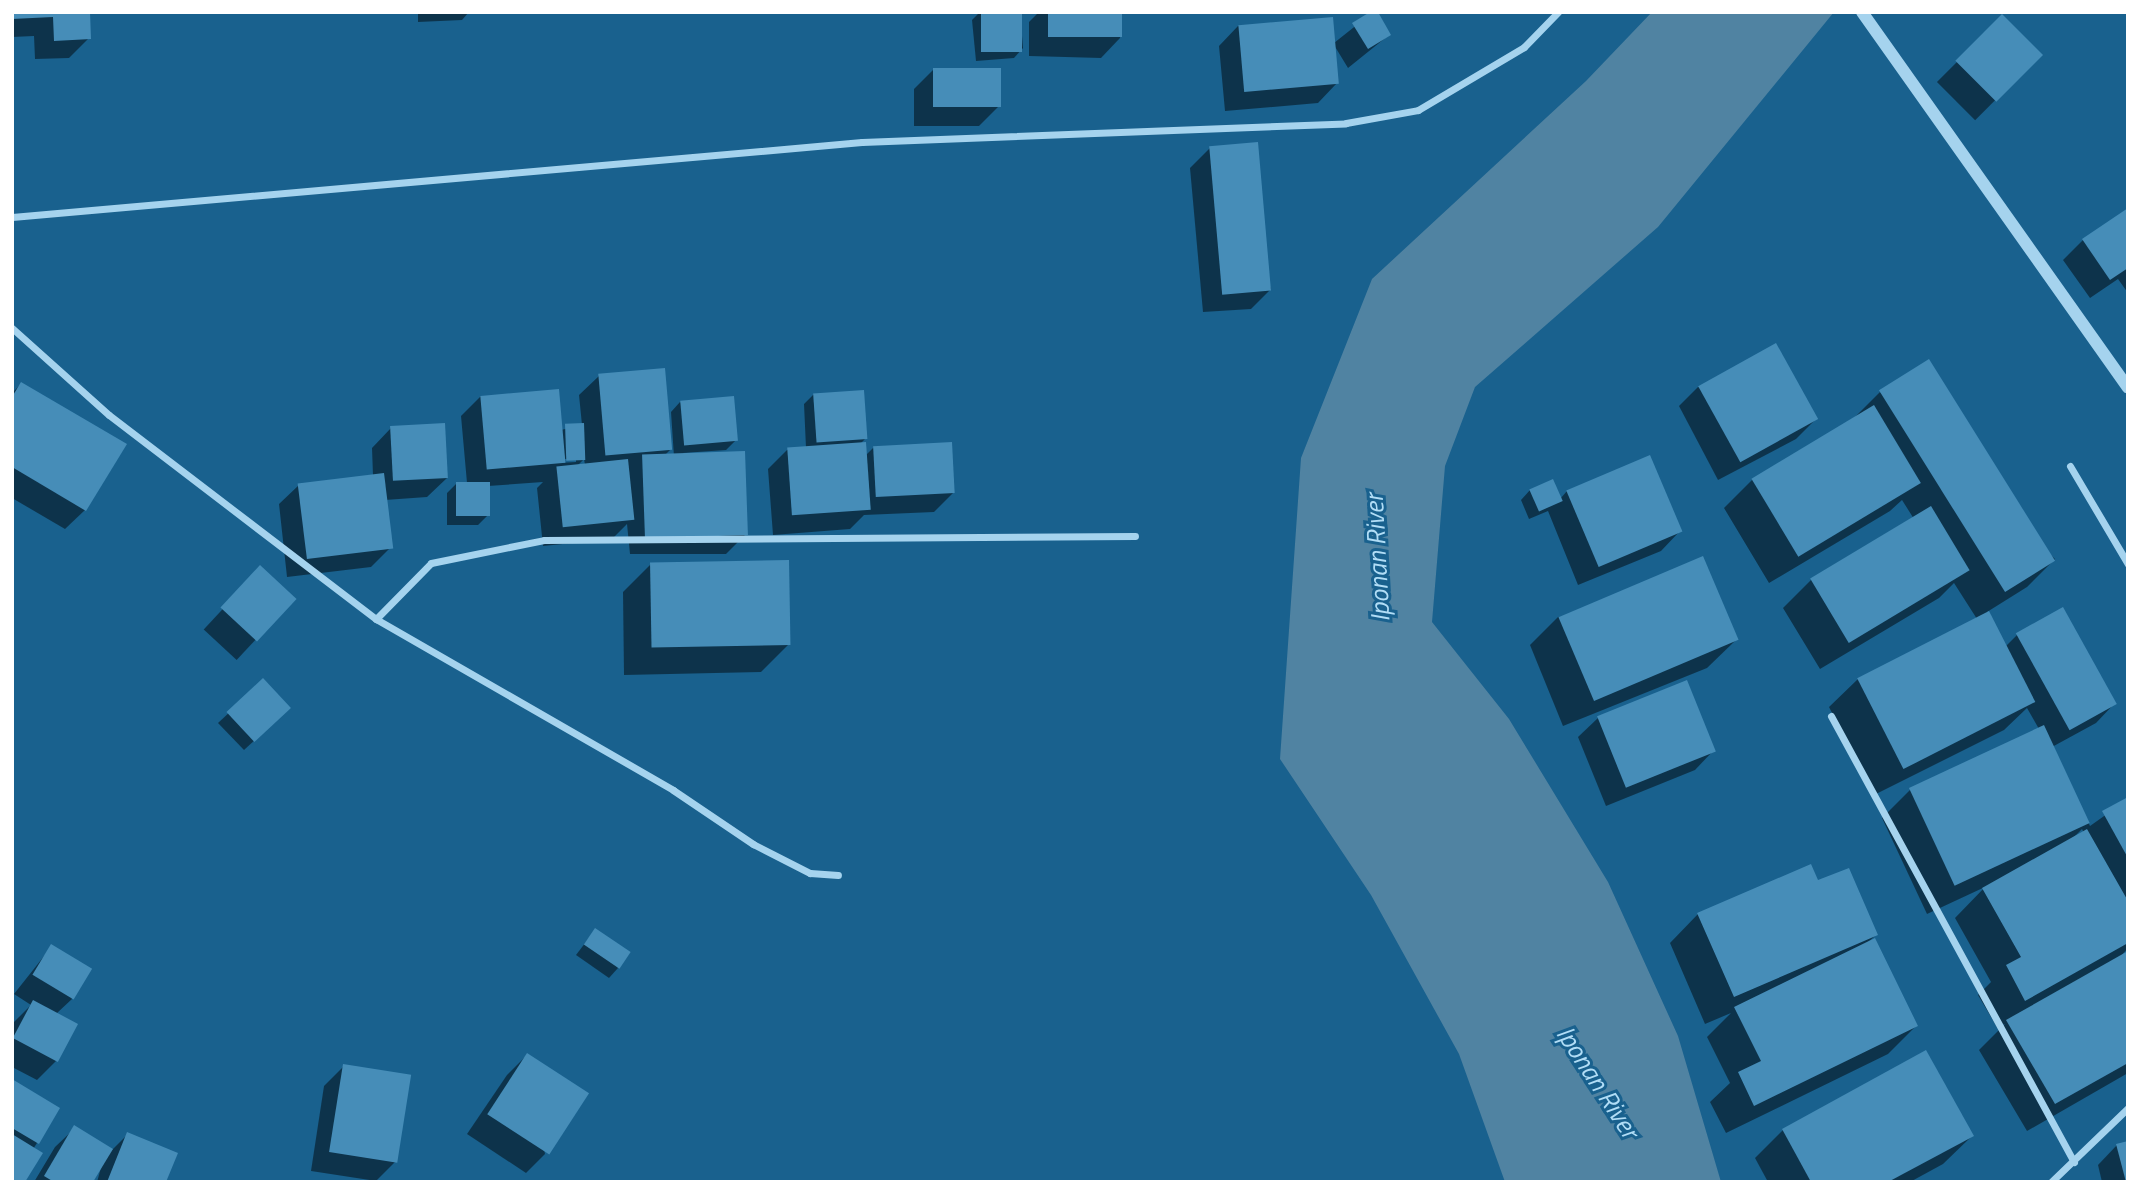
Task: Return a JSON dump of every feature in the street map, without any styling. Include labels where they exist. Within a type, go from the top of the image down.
[{"type":"street","points":[[12,216],[862,142],[1346,122],[1418,110],[1524,47],[1558,12]]},
{"type":"street","points":[[1862,12],[2128,387]]},
{"type":"street","points":[[12,328],[109,415],[376,619],[673,790],[753,844],[810,873],[838,875]]},
{"type":"street","points":[[2070,466],[2128,564]]},
{"type":"street","points":[[376,619],[431,563],[544,540],[1135,536]]},
{"type":"street","points":[[1831,716],[2074,1162]]},
{"type":"street","points":[[2051,1182],[2128,1108]]},
{"type":"water","name":"Iponan River","points":[[1652,12],[1834,12],[1658,227],[1475,387],[1445,466],[1432,622],[1509,719],[1608,882],[1678,1036],[1721,1182],[1505,1182],[1459,1054],[1371,895],[1280,759],[1301,458],[1372,279],[1586,81]]},
{"type":"building","points":[[12,12],[90,12],[91,39],[54,41],[53,17],[12,19]]},
{"type":"building","points":[[981,12],[1022,12],[1022,52],[981,52]]},
{"type":"building","points":[[1048,12],[1122,12],[1122,37],[1048,37]]},
{"type":"building","points":[[1370,12],[1378,12],[1391,35],[1368,49],[1352,23]]},
{"type":"building","points":[[2002,14],[2043,55],[1996,102],[1955,61]]},
{"type":"building","points":[[1333,17],[1339,84],[1244,92],[1238,25]]},
{"type":"building","points":[[933,68],[1001,68],[1001,107],[933,107]]},
{"type":"building","points":[[1258,142],[1271,290],[1222,295],[1209,146]]},
{"type":"building","points":[[2128,208],[2128,268],[2110,280],[2082,239]]},
{"type":"building","points":[[1776,343],[1818,419],[1740,462],[1698,386]]},
{"type":"building","points":[[1929,359],[2055,561],[2005,592],[1879,390]]},
{"type":"building","points":[[665,368],[672,450],[605,456],[598,374]]},
{"type":"building","points":[[21,382],[127,444],[86,511],[12,467],[12,397]]},
{"type":"building","points":[[559,389],[565,463],[487,470],[480,396]]},
{"type":"building","points":[[864,390],[867,439],[817,442],[813,394]]},
{"type":"building","points":[[734,396],[738,441],[684,446],[680,401]]},
{"type":"building","points":[[1874,405],[1921,483],[1798,557],[1751,479]]},
{"type":"building","points":[[445,423],[448,478],[393,481],[390,426]]},
{"type":"building","points":[[584,423],[585,460],[566,461],[565,424]]},
{"type":"building","points":[[866,442],[871,510],[792,515],[787,448]]},
{"type":"building","points":[[952,442],[955,493],[876,497],[873,446]]},
{"type":"building","points":[[745,451],[748,535],[645,539],[642,455]]},
{"type":"building","points":[[1650,455],[1682,531],[1599,567],[1566,491]]},
{"type":"building","points":[[628,459],[634,520],[563,527],[556,467]]},
{"type":"building","points":[[384,473],[393,548],[307,559],[298,484]]},
{"type":"building","points":[[1553,479],[1563,501],[1539,512],[1529,490]]},
{"type":"building","points":[[456,482],[490,482],[490,516],[456,516]]},
{"type":"building","points":[[1931,506],[1970,570],[1849,643],[1810,579]]},
{"type":"building","points":[[1703,556],[1739,640],[1594,701],[1558,617]]},
{"type":"building","points":[[789,560],[790,645],[652,647],[650,562]]},
{"type":"building","points":[[260,565],[297,599],[257,642],[220,607]]},
{"type":"building","points":[[2063,607],[2117,704],[2070,730],[2016,633]]},
{"type":"building","points":[[1989,611],[2035,702],[1903,769],[1857,678]]},
{"type":"building","points":[[263,678],[291,708],[254,742],[226,712]]},
{"type":"building","points":[[1687,680],[1716,751],[1626,788],[1597,716]]},
{"type":"building","points":[[2044,725],[2090,823],[1955,886],[1909,788]]},
{"type":"building","points":[[2128,797],[2128,858],[2102,811]]},
{"type":"building","points":[[2087,829],[2128,901],[2128,943],[2025,1001],[2006,965],[2021,957],[1982,888]]},
{"type":"building","points":[[1811,864],[1818,880],[1849,868],[1878,935],[1734,997],[1697,913]]},
{"type":"building","points":[[595,928],[631,952],[619,969],[584,945]]},
{"type":"building","points":[[1875,938],[1918,1026],[1754,1106],[1738,1072],[1761,1061],[1734,1007]]},
{"type":"building","points":[[51,944],[92,969],[74,1000],[32,975]]},
{"type":"building","points":[[2128,951],[2128,1063],[2055,1104],[2006,1020]]},
{"type":"building","points":[[33,1000],[78,1024],[58,1062],[13,1038]]},
{"type":"building","points":[[1926,1050],[1974,1136],[1888,1182],[1811,1182],[1782,1129]]},
{"type":"building","points":[[527,1053],[589,1093],[549,1155],[487,1114]]},
{"type":"building","points":[[343,1064],[411,1075],[397,1163],[329,1152]]},
{"type":"building","points":[[12,1079],[60,1108],[39,1144],[12,1128]]},
{"type":"building","points":[[74,1125],[113,1149],[93,1182],[54,1182],[44,1176]]},
{"type":"building","points":[[127,1132],[178,1153],[166,1182],[107,1182]]},
{"type":"building","points":[[12,1134],[43,1153],[25,1182],[12,1182]]},
{"type":"building","points":[[2128,1141],[2128,1182],[2126,1182],[2116,1144]]}]
